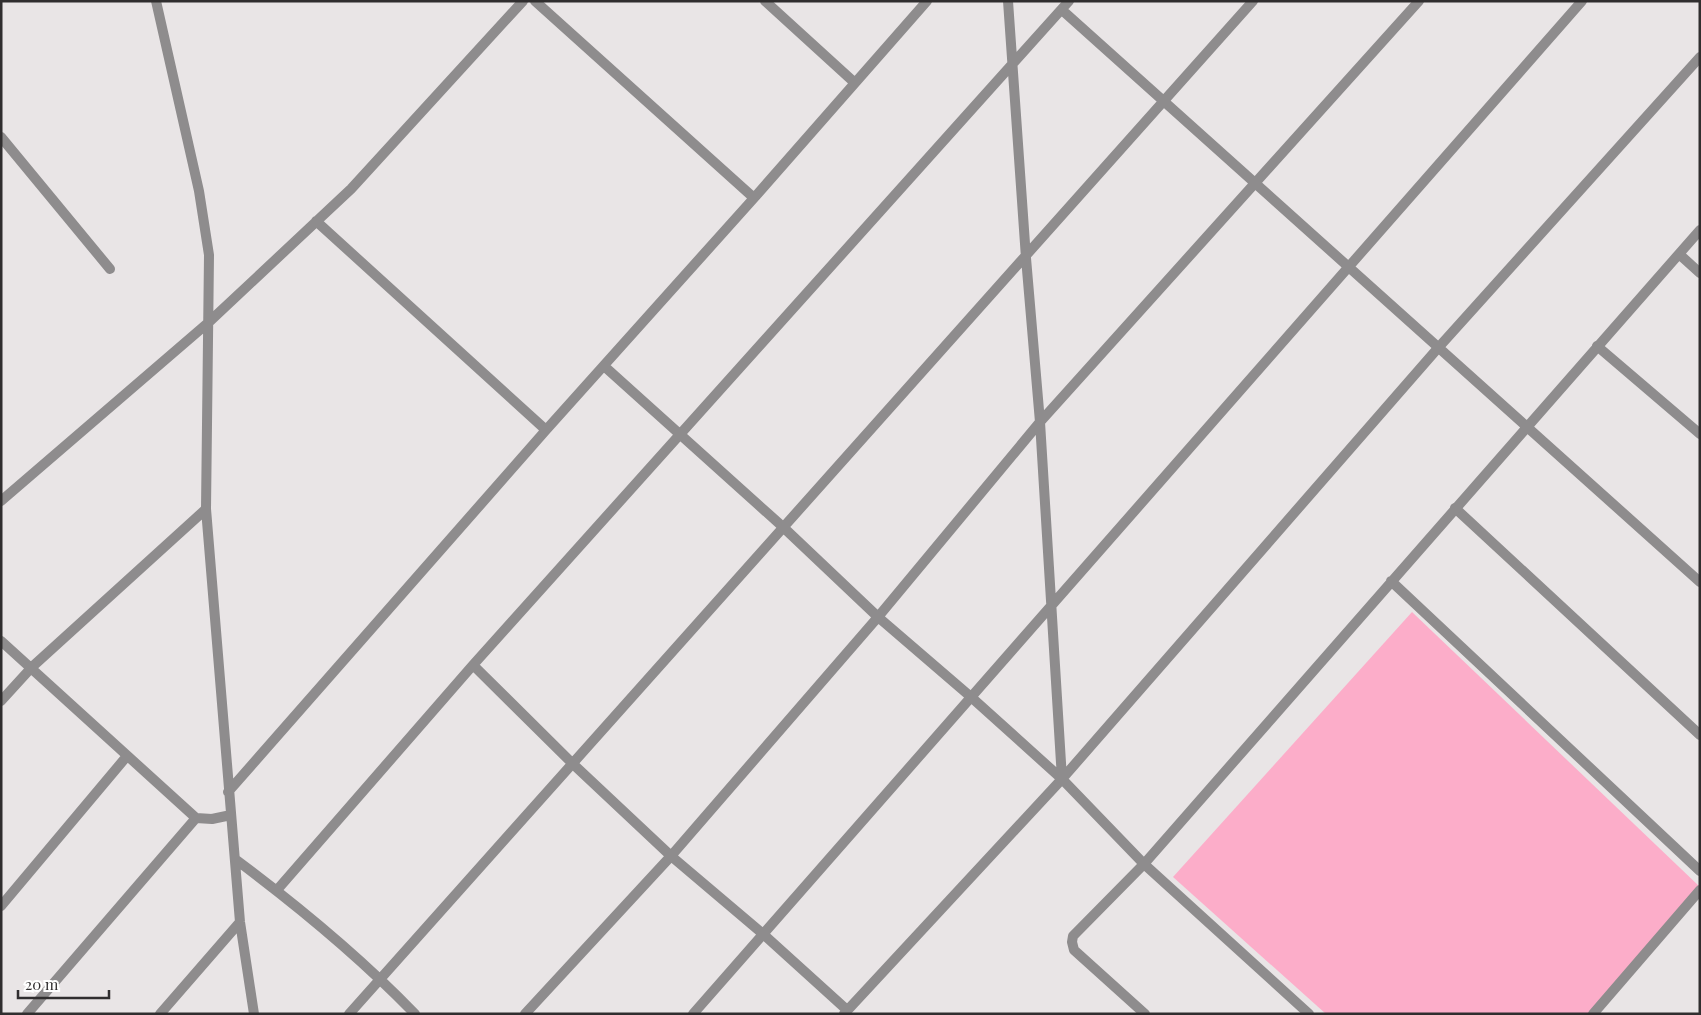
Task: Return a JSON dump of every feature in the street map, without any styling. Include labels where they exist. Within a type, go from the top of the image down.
[{"type":"street","points":[[1,501],[209,322],[351,189],[522,1]]},
{"type":"street","points":[[535,1],[754,198]]},
{"type":"street","points":[[765,1],[855,82]]},
{"type":"street","points":[[228,792],[927,1]]},
{"type":"street","points":[[1008,1],[1026,258],[1040,422],[1062,779]]},
{"type":"street","points":[[277,890],[473,664],[1069,1]]},
{"type":"street","points":[[349,1014],[783,527],[1026,258],[1253,1]]},
{"type":"street","points":[[525,1014],[671,856],[878,618],[1040,422],[1419,1]]},
{"type":"street","points":[[693,1014],[1582,1]]},
{"type":"street","points":[[158,2],[199,191],[209,255],[206,509],[240,922],[254,1014]]},
{"type":"street","points":[[1062,10],[1700,582]]},
{"type":"street","points":[[473,664],[572,763],[671,856],[763,934],[845,1012],[1062,779],[1438,348],[1700,57]]},
{"type":"street","points":[[1,137],[110,269]]},
{"type":"street","points":[[316,221],[546,430]]},
{"type":"street","points":[[1145,1014],[1074,950],[1073,936],[1144,864],[1700,230]]},
{"type":"street","points":[[1679,254],[1700,273]]},
{"type":"street","points":[[1597,346],[1700,434]]},
{"type":"street","points":[[604,366],[783,527],[878,618],[971,697],[1062,779],[1144,864],[1309,1014]]},
{"type":"street","points":[[1455,508],[1700,735]]},
{"type":"street","points":[[1,701],[32,667],[206,509]]},
{"type":"street","points":[[1391,581],[1700,872]]},
{"type":"street","points":[[1,641],[32,667],[196,818],[212,819],[231,815]]},
{"type":"street","points":[[1,906],[127,756]]},
{"type":"street","points":[[27,1014],[196,818]]},
{"type":"street","points":[[235,859],[277,890],[380,978],[415,1014]]},
{"type":"street","points":[[1592,1014],[1700,890]]},
{"type":"street","points":[[160,1014],[240,922]]},
{"type":"shaded area","points":[[1412,612],[1700,887],[1593,1014],[1326,1014],[1173,877]]}]
